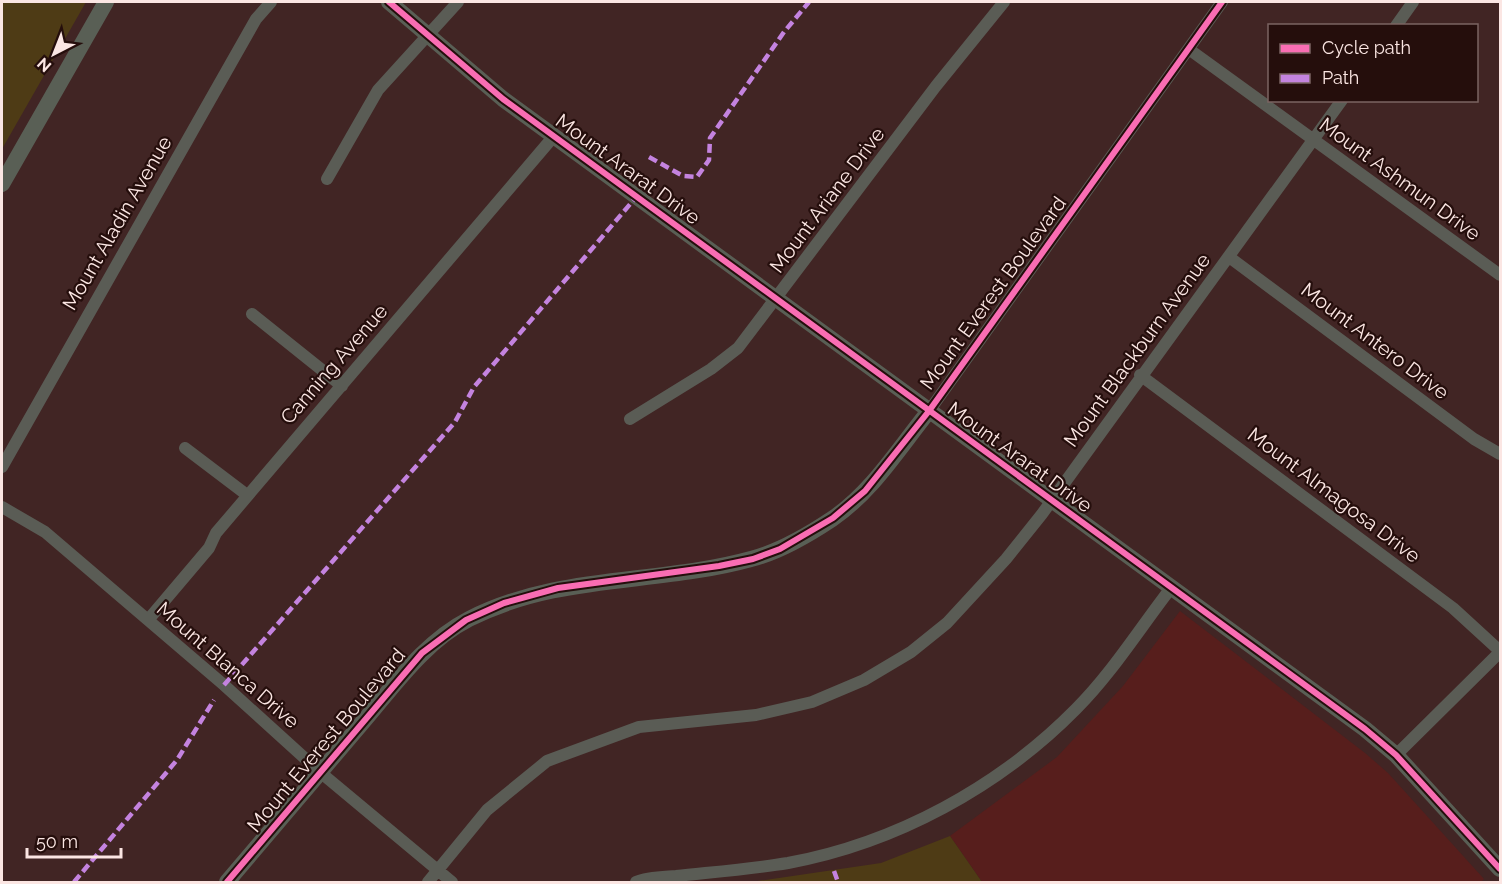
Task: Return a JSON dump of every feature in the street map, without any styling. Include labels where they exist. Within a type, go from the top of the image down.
[{"type":"street","points":[[2,184],[106,2]]},
{"type":"street","name":"Mount Aladin Avenue","points":[[2,466],[256,19],[271,2]]},
{"type":"street","name":"Mount Ararat Drive","points":[[389,2],[503,99],[1365,729],[1396,755],[1500,869]]},
{"type":"street","points":[[327,179],[378,90],[458,2]]},
{"type":"street","name":"Mount Ariane Drive","points":[[630,419],[711,369],[738,348],[936,86],[1004,2]]},
{"type":"street","name":"Mount Everest Boulevard","points":[[227,882],[422,653],[466,620],[504,603],[558,588],[719,566],[753,559],[780,549],[833,518],[865,491],[929,411],[1190,50],[1222,2]]},
{"type":"street","points":[[1397,24],[1413,2]]},
{"type":"street","name":"Mount Ashmun Drive","points":[[1190,50],[1500,275]]},
{"type":"street","name":"Mount Blackburn Avenue","points":[[428,882],[487,810],[547,761],[639,728],[756,715],[812,702],[864,680],[911,652],[947,623],[1006,559],[1052,500],[1140,375],[1229,257],[1341,102]]},
{"type":"street","name":"Canning Avenue","points":[[148,620],[209,548],[216,533],[247,495],[554,136]]},
{"type":"street","name":"Mount Antero Drive","points":[[1229,257],[1474,439],[1500,454]]},
{"type":"street","points":[[252,314],[342,386]]},
{"type":"street","name":"Mount Almagosa Drive","points":[[1140,375],[1453,608],[1500,652]]},
{"type":"street","points":[[184,448],[247,495]]},
{"type":"street","name":"Mount Blanca Drive","points":[[2,507],[45,532],[320,772],[452,882]]},
{"type":"street","points":[[636,882],[789,862],[864,842],[934,813],[972,792],[1025,757],[1076,709],[1099,684],[1171,588]]},
{"type":"street","points":[[1396,755],[1500,652]]},
{"type":"shaded area","points":[[2,2],[86,2],[2,149]]},
{"type":"shaded area","points":[[1180,611],[1388,773],[1484,879],[1481,882],[982,882],[950,836],[1057,757],[1123,686]]},
{"type":"shaded area","points":[[950,836],[982,882],[751,882],[881,863]]},
{"type":"marked path","points":[[649,157],[683,176],[697,177],[709,160],[710,138],[784,32],[809,2]]},
{"type":"marked path","points":[[224,685],[455,422],[474,387],[637,196]]},
{"type":"marked path","points":[[74,882],[177,760],[214,700]]},
{"type":"marked path","points":[[834,871],[838,882]]},
{"type":"cycle path","points":[[389,2],[503,99],[1365,729],[1396,755],[1500,869]]},
{"type":"cycle path","points":[[227,882],[422,653],[466,620],[504,603],[558,588],[719,566],[753,559],[780,549],[833,518],[865,491],[929,411],[1222,2]]}]
